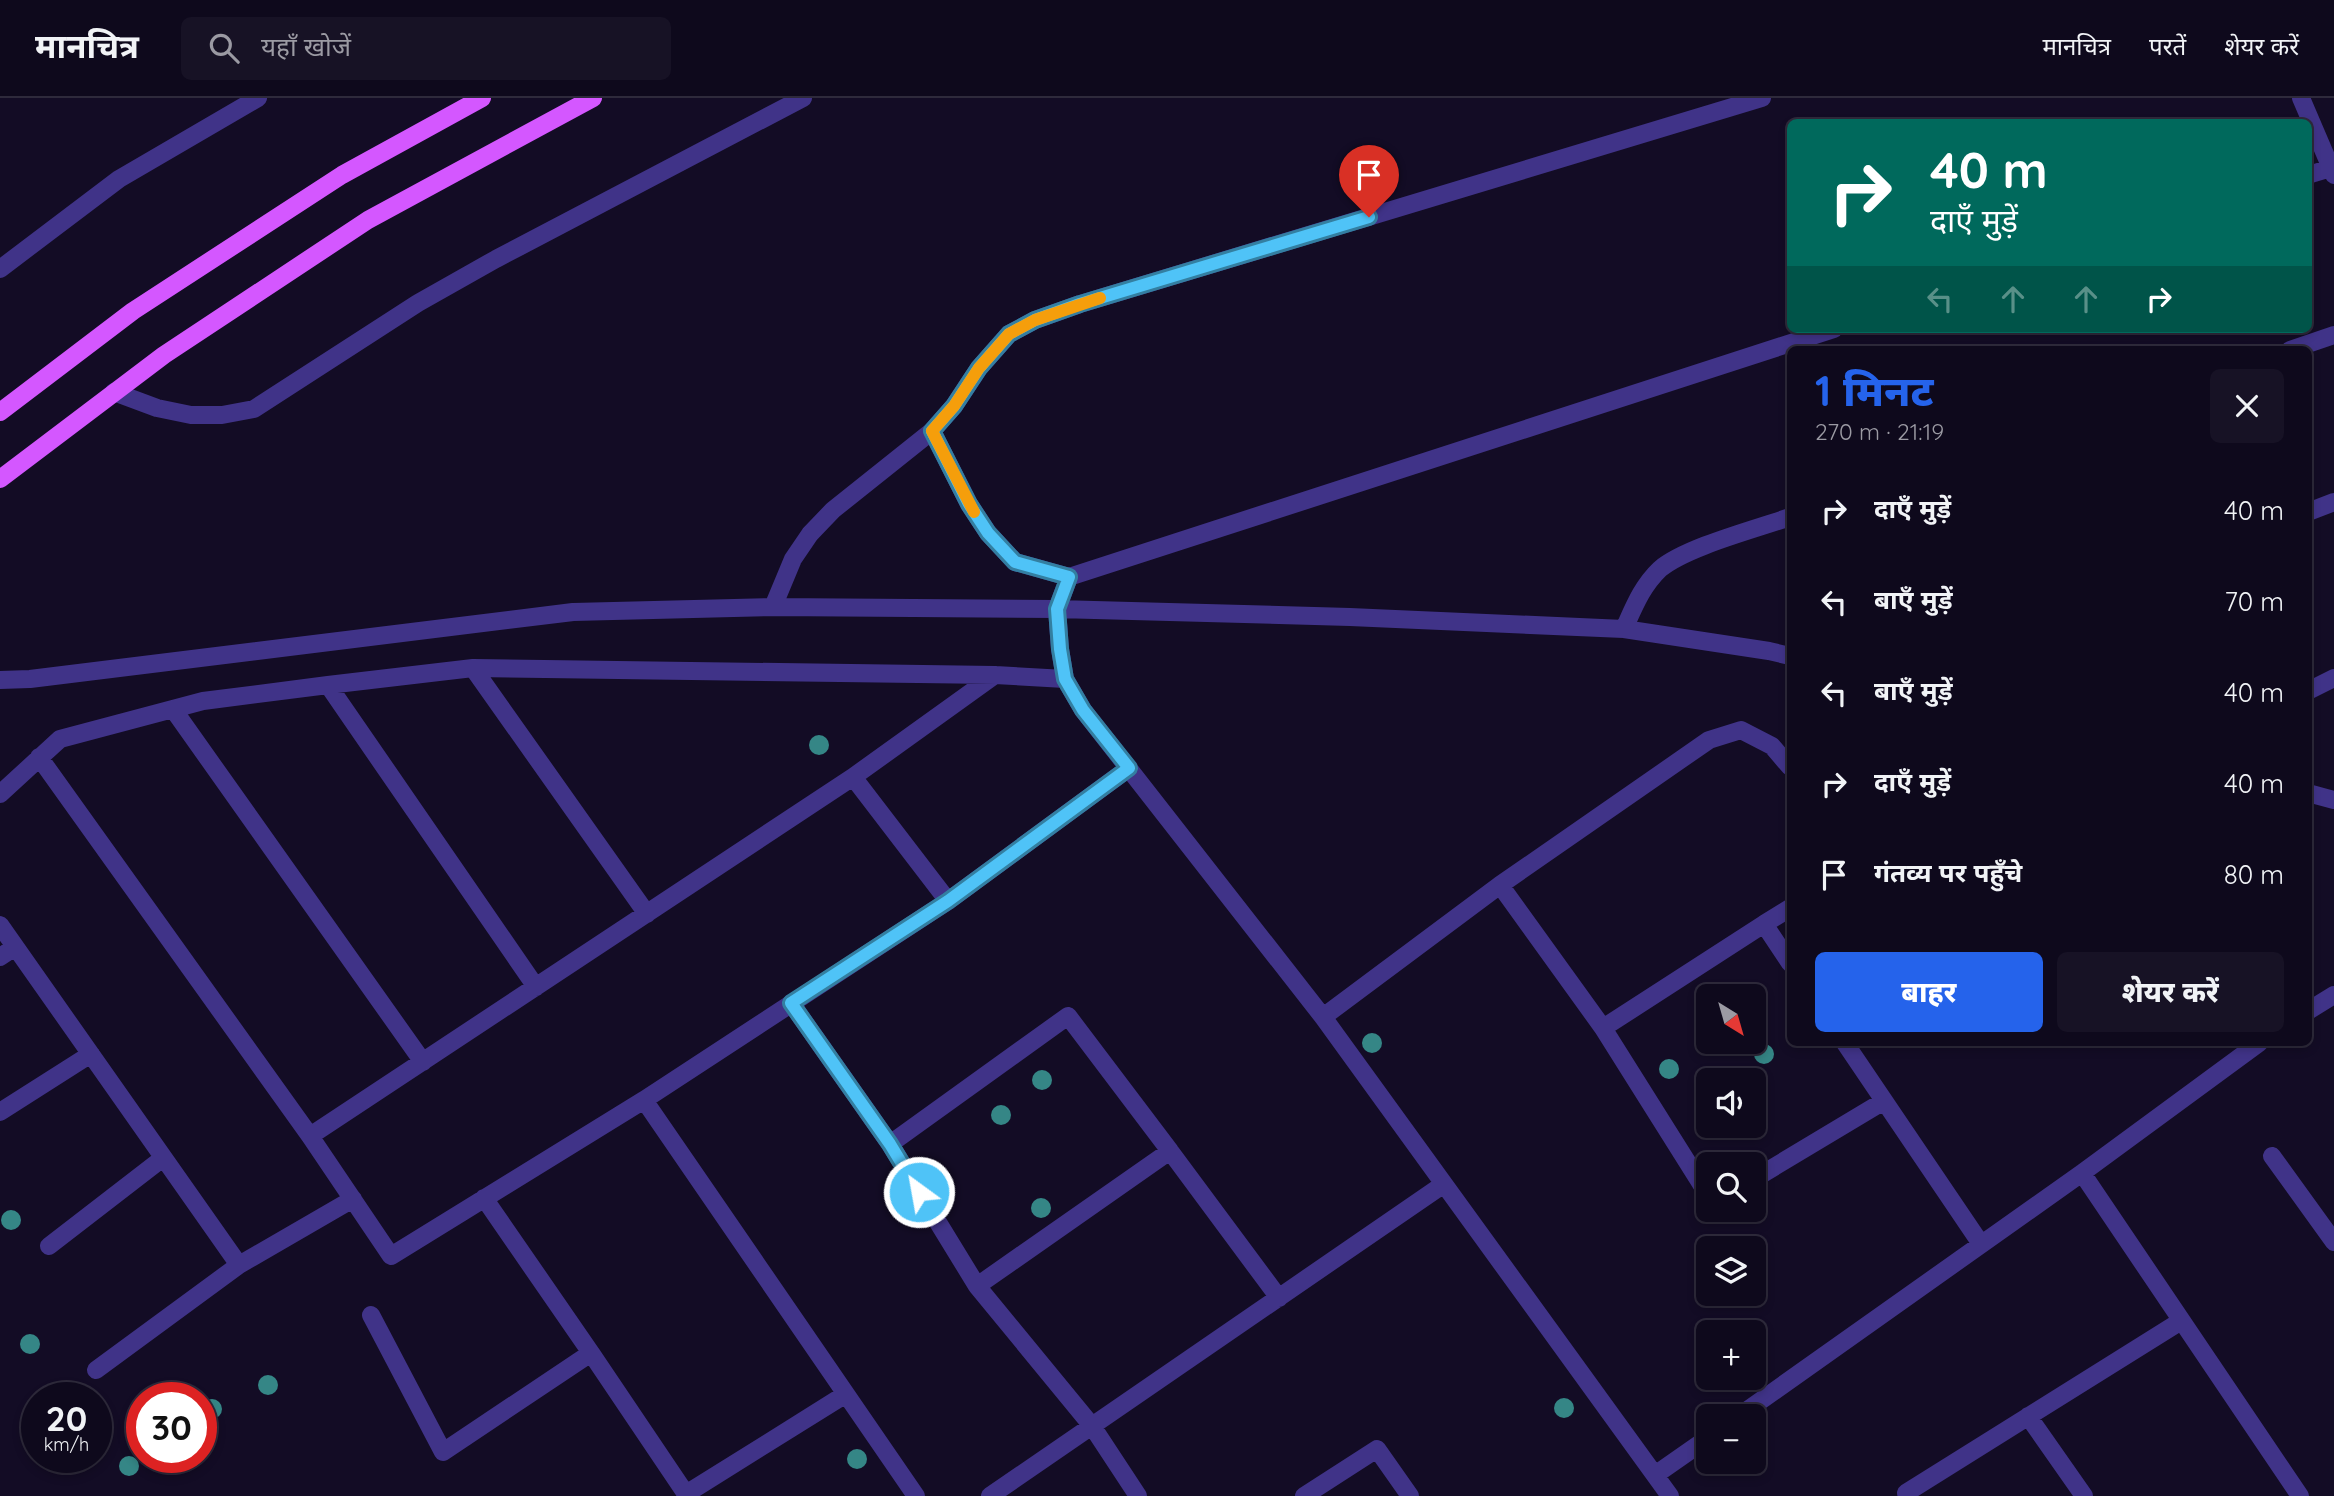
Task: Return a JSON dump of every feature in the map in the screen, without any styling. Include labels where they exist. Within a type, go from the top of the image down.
[{"type":"main road","points":[[0,412],[133,311],[342,175],[482,98]]},
{"type":"main road","points":[[0,479],[163,355],[368,220],[593,98]]},
{"type":"street","points":[[0,270],[118,179],[258,98]]},
{"type":"street","points":[[114,392],[157,408],[191,415],[222,415],[254,409],[418,303],[496,259],[803,98]]},
{"type":"street","points":[[773,607],[793,559],[810,534],[833,510],[932,431],[954,406],[979,368],[1009,334],[1035,320],[1080,304],[1762,98]]},
{"type":"street","points":[[2301,98],[2310,119]]},
{"type":"street","points":[[2312,124],[2332,172],[2312,174]]},
{"type":"street","points":[[932,431],[969,504],[988,533],[1015,562],[1069,577],[1822,333]]},
{"type":"street","points":[[2302,346],[2334,335]]},
{"type":"street","points":[[2312,510],[2334,502]]},
{"type":"street","points":[[1624,629],[1640,592],[1661,568],[1698,548],[1787,518]]},
{"type":"street","points":[[1069,577],[1057,609],[1060,649],[1065,679],[1083,710],[1324,1017],[1671,1496]]},
{"type":"street","points":[[0,680],[43,678],[573,612],[773,607],[1057,609],[1336,616],[1624,629],[1787,655]]},
{"type":"street","points":[[0,794],[60,738],[203,701],[473,668],[995,675],[1065,679]]},
{"type":"street","points":[[473,668],[647,914]]},
{"type":"street","points":[[310,1136],[853,777],[995,675]]},
{"type":"street","points":[[2312,689],[2334,678]]},
{"type":"street","points":[[328,685],[536,987]]},
{"type":"street","points":[[173,709],[424,1062]]},
{"type":"street","points":[[1324,1017],[1500,886],[1709,740],[1741,730],[1772,746],[1787,764]]},
{"type":"street","points":[[40,758],[310,1136],[391,1256],[644,1100],[948,901],[1129,768]]},
{"type":"street","points":[[853,777],[948,901]]},
{"type":"street","points":[[2312,794],[2334,800]]},
{"type":"street","points":[[1500,886],[1603,1028],[1696,1176]]},
{"type":"street","points":[[1603,1028],[1787,910]]},
{"type":"street","points":[[1764,924],[1787,958]]},
{"type":"street","points":[[0,925],[239,1265]]},
{"type":"street","points":[[0,957],[15,947]]},
{"type":"street","points":[[2312,1009],[2334,995]]},
{"type":"street","points":[[791,1003],[890,1144],[978,1286],[1092,1426],[1138,1496]]},
{"type":"street","points":[[890,1144],[1068,1016],[1279,1298]]},
{"type":"street","points":[[1847,1046],[1981,1244]]},
{"type":"street","points":[[1756,1404],[2082,1173],[2255,1046]]},
{"type":"street","points":[[0,1112],[91,1054]]},
{"type":"street","points":[[644,1100],[916,1496]]},
{"type":"street","points":[[1766,1172],[1884,1101]]},
{"type":"street","points":[[978,1286],[1170,1151]]},
{"type":"street","points":[[2272,1156],[2328,1221],[2334,1242]]},
{"type":"street","points":[[49,1246],[163,1158]]},
{"type":"street","points":[[2082,1173],[2300,1496]]},
{"type":"street","points":[[990,1496],[1444,1184]]},
{"type":"street","points":[[484,1198],[685,1495],[846,1394]]},
{"type":"street","points":[[96,1370],[239,1265],[353,1199]]},
{"type":"street","points":[[371,1315],[443,1451],[591,1353]]},
{"type":"street","points":[[1908,1496],[1906,1493],[2181,1321]]},
{"type":"street","points":[[2028,1416],[2084,1496]]},
{"type":"street","points":[[1656,1475],[1696,1447]]},
{"type":"street","points":[[1304,1496],[1377,1449],[1410,1496]]},
{"type":"slow traffic","points":[[974,512],[932,431],[954,406],[979,368],[1009,334],[1035,320],[1100,298]]},
{"type":"route","points":[[919,1192],[890,1144],[791,1003],[948,901],[1129,768],[1083,710],[1065,679],[1057,609],[1069,577],[1015,562],[988,533],[969,504],[932,431],[954,406],[979,368],[1009,334],[1035,320],[1369,217]]}]
